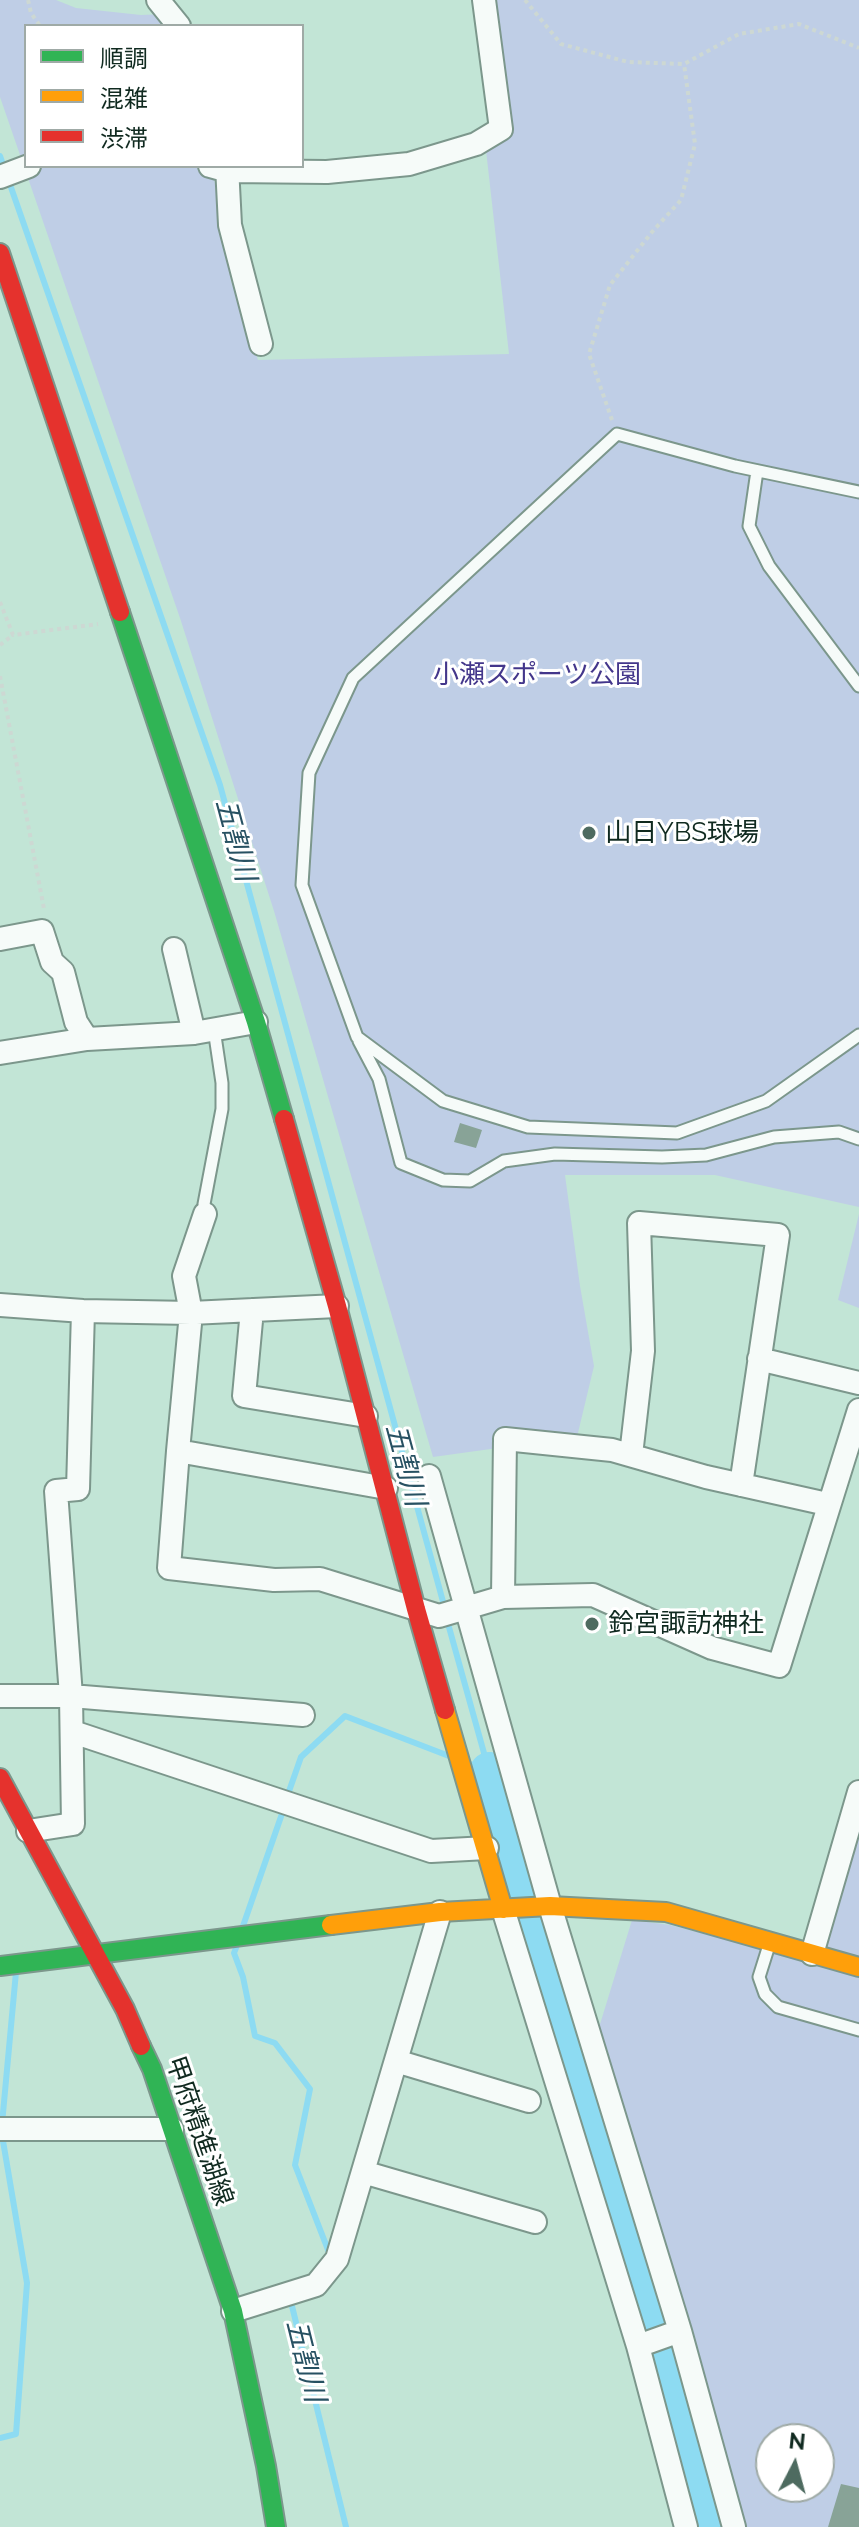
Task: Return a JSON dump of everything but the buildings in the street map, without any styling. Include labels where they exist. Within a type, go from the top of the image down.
[{"type":"street","points":[[158,0],[177,24]]},
{"type":"street","points":[[261,344],[230,225],[222,168],[327,172],[409,164],[476,144],[501,129],[484,0]]},
{"type":"street","points":[[0,253],[256,1022],[337,1306],[416,1609],[638,2346],[686,2527]]},
{"type":"street","points":[[0,939],[42,931],[52,962],[63,972],[76,1022],[87,1039]]},
{"type":"street","points":[[174,949],[204,1031]]},
{"type":"street","points":[[0,1053],[87,1039],[204,1031],[256,1022]]},
{"type":"street","points":[[205,1214],[184,1276],[191,1313],[169,1568],[274,1580],[320,1579],[416,1609],[455,1611],[503,1597],[593,1595],[712,1648],[779,1666],[827,1504],[852,1451],[859,1410]]},
{"type":"street","points":[[631,1455],[643,1351],[639,1223],[778,1235],[741,1485]]},
{"type":"street","points":[[0,1305],[83,1311],[191,1313],[337,1306]]},
{"type":"street","points":[[252,1310],[244,1396],[366,1416]]},
{"type":"street","points":[[28,1831],[73,1824],[73,1732],[56,1491],[78,1489],[83,1311]]},
{"type":"street","points":[[759,1359],[859,1383]]},
{"type":"street","points":[[503,1597],[505,1439],[612,1450],[741,1485],[827,1504]]},
{"type":"street","points":[[178,1451],[386,1488]]},
{"type":"street","points":[[429,1476],[455,1611],[680,2331],[734,2527]]},
{"type":"street","points":[[0,1696],[71,1696],[303,1715]]},
{"type":"street","points":[[73,1732],[431,1851],[487,1848]]},
{"type":"street","name":"甲府精進湖線","points":[[0,1778],[125,2009],[146,2057],[233,2311],[276,2527]]},
{"type":"street","points":[[812,1954],[859,1792]]},
{"type":"street","points":[[0,1966],[440,1912],[546,1906],[666,1912],[859,1967]]},
{"type":"street","points":[[233,2311],[316,2285],[337,2259],[440,1912]]},
{"type":"street","points":[[396,2061],[529,2101]]},
{"type":"street","points":[[0,2129],[172,2129]]},
{"type":"street","points":[[363,2172],[535,2222]]},
{"type":"street","points":[[638,2346],[680,2331]]},
{"type":"lane","points":[[859,492],[757,471],[617,434],[353,678],[309,773],[302,885],[357,1037],[379,1079],[401,1163],[443,1180],[470,1181],[504,1161],[555,1154],[706,1155],[774,1137],[839,1132],[859,1139]]},
{"type":"lane","points":[[757,471],[749,526],[769,566],[859,686]]},
{"type":"lane","points":[[204,1031],[222,1083],[222,1109],[204,1204],[205,1214]]},
{"type":"lane","points":[[357,1037],[443,1101],[528,1127],[677,1133],[766,1101],[859,1035]]},
{"type":"lane","points":[[770,1941],[759,1977],[765,1994],[778,2007],[859,2030]]},
{"type":"path","points":[[28,0],[31,13],[39,24]]},
{"type":"path","points":[[525,0],[561,44],[628,62],[684,64],[739,34],[799,24],[859,48]]},
{"type":"path","points":[[617,434],[589,354],[610,285],[681,200],[695,144],[684,64]]},
{"type":"path","points":[[0,602],[13,635]]},
{"type":"path","points":[[0,645],[13,635],[121,621]]},
{"type":"path","points":[[0,676],[45,919],[42,931]]},
{"type":"green space","name":"小瀬スポーツ公園","points":[[0,0],[56,0],[76,8],[141,15],[166,14],[171,24],[24,24],[24,166],[0,97]]},
{"type":"green space","name":"小瀬スポーツ公園","points":[[495,0],[859,0],[859,1207],[715,1175],[565,1175],[594,1366],[577,1437],[433,1457],[274,911],[180,618],[25,168],[212,168],[231,281],[258,360],[509,354],[486,150],[511,135]]},
{"type":"green space","points":[[859,1214],[859,1308],[838,1300]]},
{"type":"green space","points":[[859,1817],[859,2527],[736,2527],[593,2047],[632,1920],[670,1925],[817,1963]]},
{"type":"waterway","name":"五割川","points":[[0,156],[220,785],[445,1609]]},
{"type":"waterway","name":"五割川","points":[[447,1620],[489,1771],[470,1764]]},
{"type":"waterway","name":"五割川","points":[[287,1797],[301,1757],[345,1716],[449,1756]]},
{"type":"waterway","points":[[489,1771],[709,2527]]},
{"type":"waterway","name":"五割川","points":[[243,1926],[284,1808]]},
{"type":"waterway","name":"五割川","points":[[236,1948],[234,1953],[243,1977],[255,2036],[275,2043],[310,2089],[295,2165],[330,2255]]},
{"type":"waterway","name":"五割川","points":[[2,2124],[16,1972]]},
{"type":"waterway","name":"五割川","points":[[0,2438],[16,2434],[27,2283],[2,2135]]},
{"type":"waterway","name":"五割川","points":[[293,2299],[291,2302],[346,2527]]},
{"type":"traffic: fast","points":[[120,612],[256,1022],[284,1119]]},
{"type":"traffic: fast","points":[[0,1966],[331,1925]]},
{"type":"traffic: fast","points":[[141,2046],[152,2069],[233,2311],[276,2527]]},
{"type":"traffic: slow","points":[[445,1710],[503,1909]]},
{"type":"traffic: slow","points":[[331,1925],[440,1912],[550,1906],[666,1912],[859,1967]]},
{"type":"traffic: jam","points":[[0,253],[120,612]]},
{"type":"traffic: jam","points":[[284,1119],[445,1710]]},
{"type":"traffic: jam","points":[[0,1778],[125,2009],[141,2046]]},
{"type":"place","name":"山日YBS球場","points":[[589,833]]},
{"type":"place","name":"鈴宮諏訪神社","points":[[592,1624]]}]
